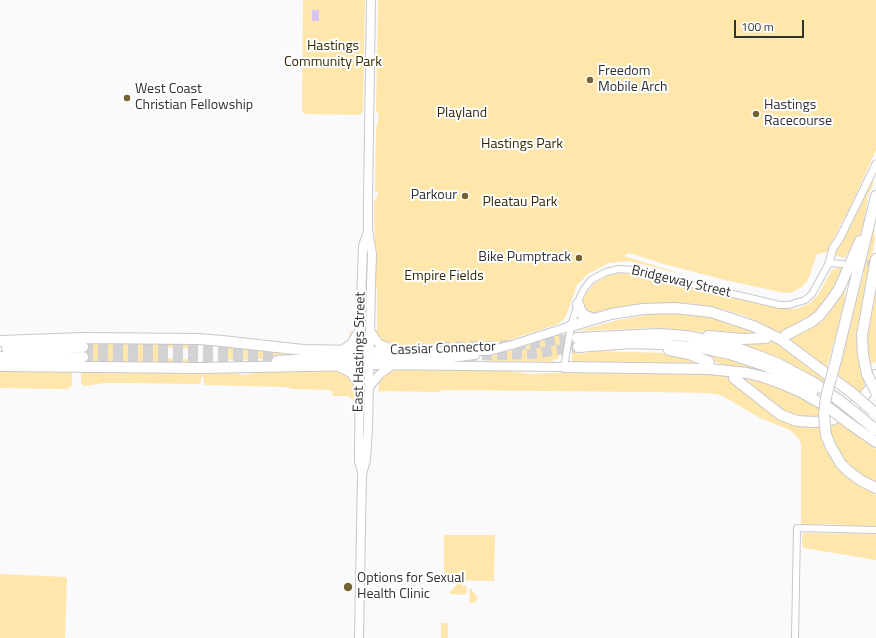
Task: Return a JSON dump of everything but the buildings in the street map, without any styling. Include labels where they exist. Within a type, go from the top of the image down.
[{"type":"highway","points":[[876,196],[826,397],[824,415],[826,435],[841,464],[846,470],[860,480],[876,488]]},
{"type":"highway","points":[[786,335],[811,322],[819,316],[830,302],[845,275],[870,217]]},
{"type":"highway","points":[[876,259],[862,335],[863,355],[872,375],[876,392]]},
{"type":"highway","points":[[578,304],[582,314],[593,319]]},
{"type":"highway","points":[[571,326],[623,312],[656,308],[691,309],[728,316],[780,339],[875,412]]},
{"type":"highway","points":[[342,351],[352,344],[360,331]]},
{"type":"highway","points":[[709,362],[675,351],[578,342],[645,334],[755,339],[766,338]]},
{"type":"highway","points":[[686,336],[757,354],[816,384],[834,405]]},
{"type":"highway","points":[[0,341],[83,338],[199,339],[303,350],[342,351],[365,358]]},
{"type":"highway","points":[[612,345],[682,345],[730,354],[762,365],[804,386],[834,405],[855,421],[876,441]]},
{"type":"highway","points":[[0,348],[83,352],[0,357]]},
{"type":"highway","points":[[0,366],[193,368],[251,366],[262,368],[338,366],[365,358]]},
{"type":"highway","points":[[251,366],[262,362],[283,360],[365,358]]},
{"type":"highway","points":[[338,366],[347,370],[359,382]]},
{"type":"highway","points":[[564,367],[710,369],[741,372],[764,377],[834,405]]},
{"type":"highway","points":[[734,378],[781,415],[797,421],[815,422],[831,420],[850,410],[869,390],[872,375]]},
{"type":"highway","points":[[855,421],[876,430]]},
{"type":"main road","name":"East Hastings Street","points":[[359,638],[362,474],[359,461],[359,382],[370,331],[372,254],[368,230],[371,0]]},
{"type":"main road","points":[[829,263],[833,248],[840,238],[876,164]]},
{"type":"main road","name":"East Hastings Street","points":[[362,474],[366,460],[369,387],[360,331],[363,246],[368,230]]},
{"type":"main road","name":"Cassiar Connector","points":[[365,358],[399,351],[489,351],[571,326]]},
{"type":"main road","points":[[370,331],[379,344],[399,351]]},
{"type":"main road","points":[[365,358],[457,358],[489,351]]},
{"type":"main road","name":"Cassiar Connector","points":[[365,358],[391,366],[564,367]]},
{"type":"main road","points":[[369,387],[380,374],[391,366]]},
{"type":"street","points":[[829,263],[843,264]]},
{"type":"street","name":"Bridgeway Street","points":[[564,367],[571,326],[584,289],[591,280],[602,273],[619,269],[632,270],[789,306],[805,300],[812,294],[829,263]]},
{"type":"street","points":[[795,638],[797,528],[876,530]]},
{"type":"green space","name":"Hastings Community Park","points":[[303,0],[365,0],[363,111],[360,115],[305,114],[302,112]]},
{"type":"green space","name":"Hastings Park","points":[[378,0],[876,0],[876,150],[846,216],[827,252],[817,254],[808,280],[802,287],[793,292],[785,293],[725,280],[629,253],[624,256],[682,274],[629,261],[609,263],[588,274],[577,285],[565,318],[558,324],[506,341],[461,345],[390,345],[382,340],[348,342],[350,332],[377,330],[375,257],[377,257],[377,253],[375,251],[374,201],[378,195],[378,191],[375,192],[376,127],[378,124],[379,115],[376,111]]},
{"type":"green space","points":[[872,181],[874,182],[868,195],[864,223],[857,242],[844,258],[834,255],[834,251]]},
{"type":"green space","points":[[873,228],[875,239],[860,321],[865,379],[861,393],[836,374],[856,295],[864,274],[864,263]]},
{"type":"green space","points":[[842,266],[845,267],[826,303],[811,317],[779,333],[748,317],[722,309],[694,304],[661,303],[632,305],[594,313],[587,312],[582,305],[583,299],[587,292],[595,283],[607,276],[622,273],[782,309],[796,309],[810,303],[818,295],[832,270]]},
{"type":"green space","points":[[876,274],[876,362],[869,365],[866,330]]},
{"type":"green space","points":[[851,275],[846,284],[844,304],[827,367],[787,338],[818,323]]},
{"type":"green space","points":[[657,313],[677,313],[718,318],[765,334],[738,335],[656,328],[578,331],[614,321]]},
{"type":"green space","points":[[576,330],[578,354],[596,351],[666,353],[680,355],[708,365],[572,362],[572,350]]},
{"type":"green space","points":[[561,334],[564,336],[558,359],[553,360],[553,362],[489,361],[488,357]]},
{"type":"green space","points":[[86,341],[175,343],[195,345],[197,349],[162,347],[162,358],[197,360],[193,364],[85,362]]},
{"type":"green space","points":[[776,341],[826,376],[824,383],[777,357],[735,342]]},
{"type":"green space","points":[[221,344],[297,353],[296,357],[240,360],[222,359]]},
{"type":"green space","points":[[699,353],[720,356],[751,365],[779,377],[724,366]]},
{"type":"green space","points":[[8,369],[71,371],[72,385],[68,389],[0,388],[0,371]]},
{"type":"green space","points":[[332,369],[345,371],[354,383],[355,401],[348,396],[333,396],[332,392],[329,390],[292,389],[286,387],[205,385],[203,377],[201,377],[201,382],[199,384],[104,383],[84,386],[81,383],[81,370],[229,372],[242,375],[268,371]]},
{"type":"green space","points":[[397,370],[508,371],[530,374],[574,372],[690,373],[700,375],[727,374],[726,376],[731,382],[737,387],[739,386],[759,403],[819,428],[825,449],[836,466],[847,477],[876,495],[876,528],[829,524],[801,525],[801,444],[799,439],[790,430],[760,418],[721,395],[709,393],[442,390],[438,392],[381,391],[378,394],[379,383],[382,378],[388,373]]},
{"type":"green space","points":[[738,375],[753,378],[789,390],[796,396],[819,406],[819,419],[788,415]]},
{"type":"green space","points":[[839,420],[876,449],[876,483],[857,472],[845,462],[832,439],[829,424]]},
{"type":"green space","points":[[802,534],[876,534],[876,560],[804,548],[802,545]]},
{"type":"green space","points":[[444,535],[495,535],[494,581],[444,580]]},
{"type":"green space","points":[[0,574],[67,577],[65,638],[0,638]]},
{"type":"green space","points":[[459,582],[466,586],[467,593],[465,593],[465,595],[450,594],[450,592]]},
{"type":"green space","points":[[469,589],[472,589],[477,596],[477,600],[474,603],[470,603]]},
{"type":"green space","points":[[441,623],[448,623],[448,638],[441,638]]},
{"type":"shaded area","points":[[312,10],[319,10],[319,21],[312,21]]},
{"type":"tunnel","points":[[858,263],[876,263]]},
{"type":"tunnel","points":[[440,347],[522,345],[577,338]]},
{"type":"tunnel","points":[[83,347],[274,351]]},
{"type":"tunnel","points":[[467,356],[532,354],[578,347]]},
{"type":"tunnel","points":[[83,357],[285,361]]},
{"type":"place","name":"Freedom Mobile Arch","points":[[590,80]]},
{"type":"place","name":"West Coast Christian Fellowship","points":[[127,98]]},
{"type":"place","name":"Hastings Racecourse","points":[[756,114]]},
{"type":"place","name":"Parkour","points":[[465,196]]},
{"type":"place","name":"Bike Pumptrack","points":[[579,258]]},
{"type":"place","name":"Options for Sexual Health Clinic","points":[[348,587]]},
{"type":"park label","name":"Playland","points":[[462,114]]},
{"type":"park label","name":"Pleatau Park","points":[[520,203]]},
{"type":"park label","name":"Empire Fields","points":[[444,277]]}]
